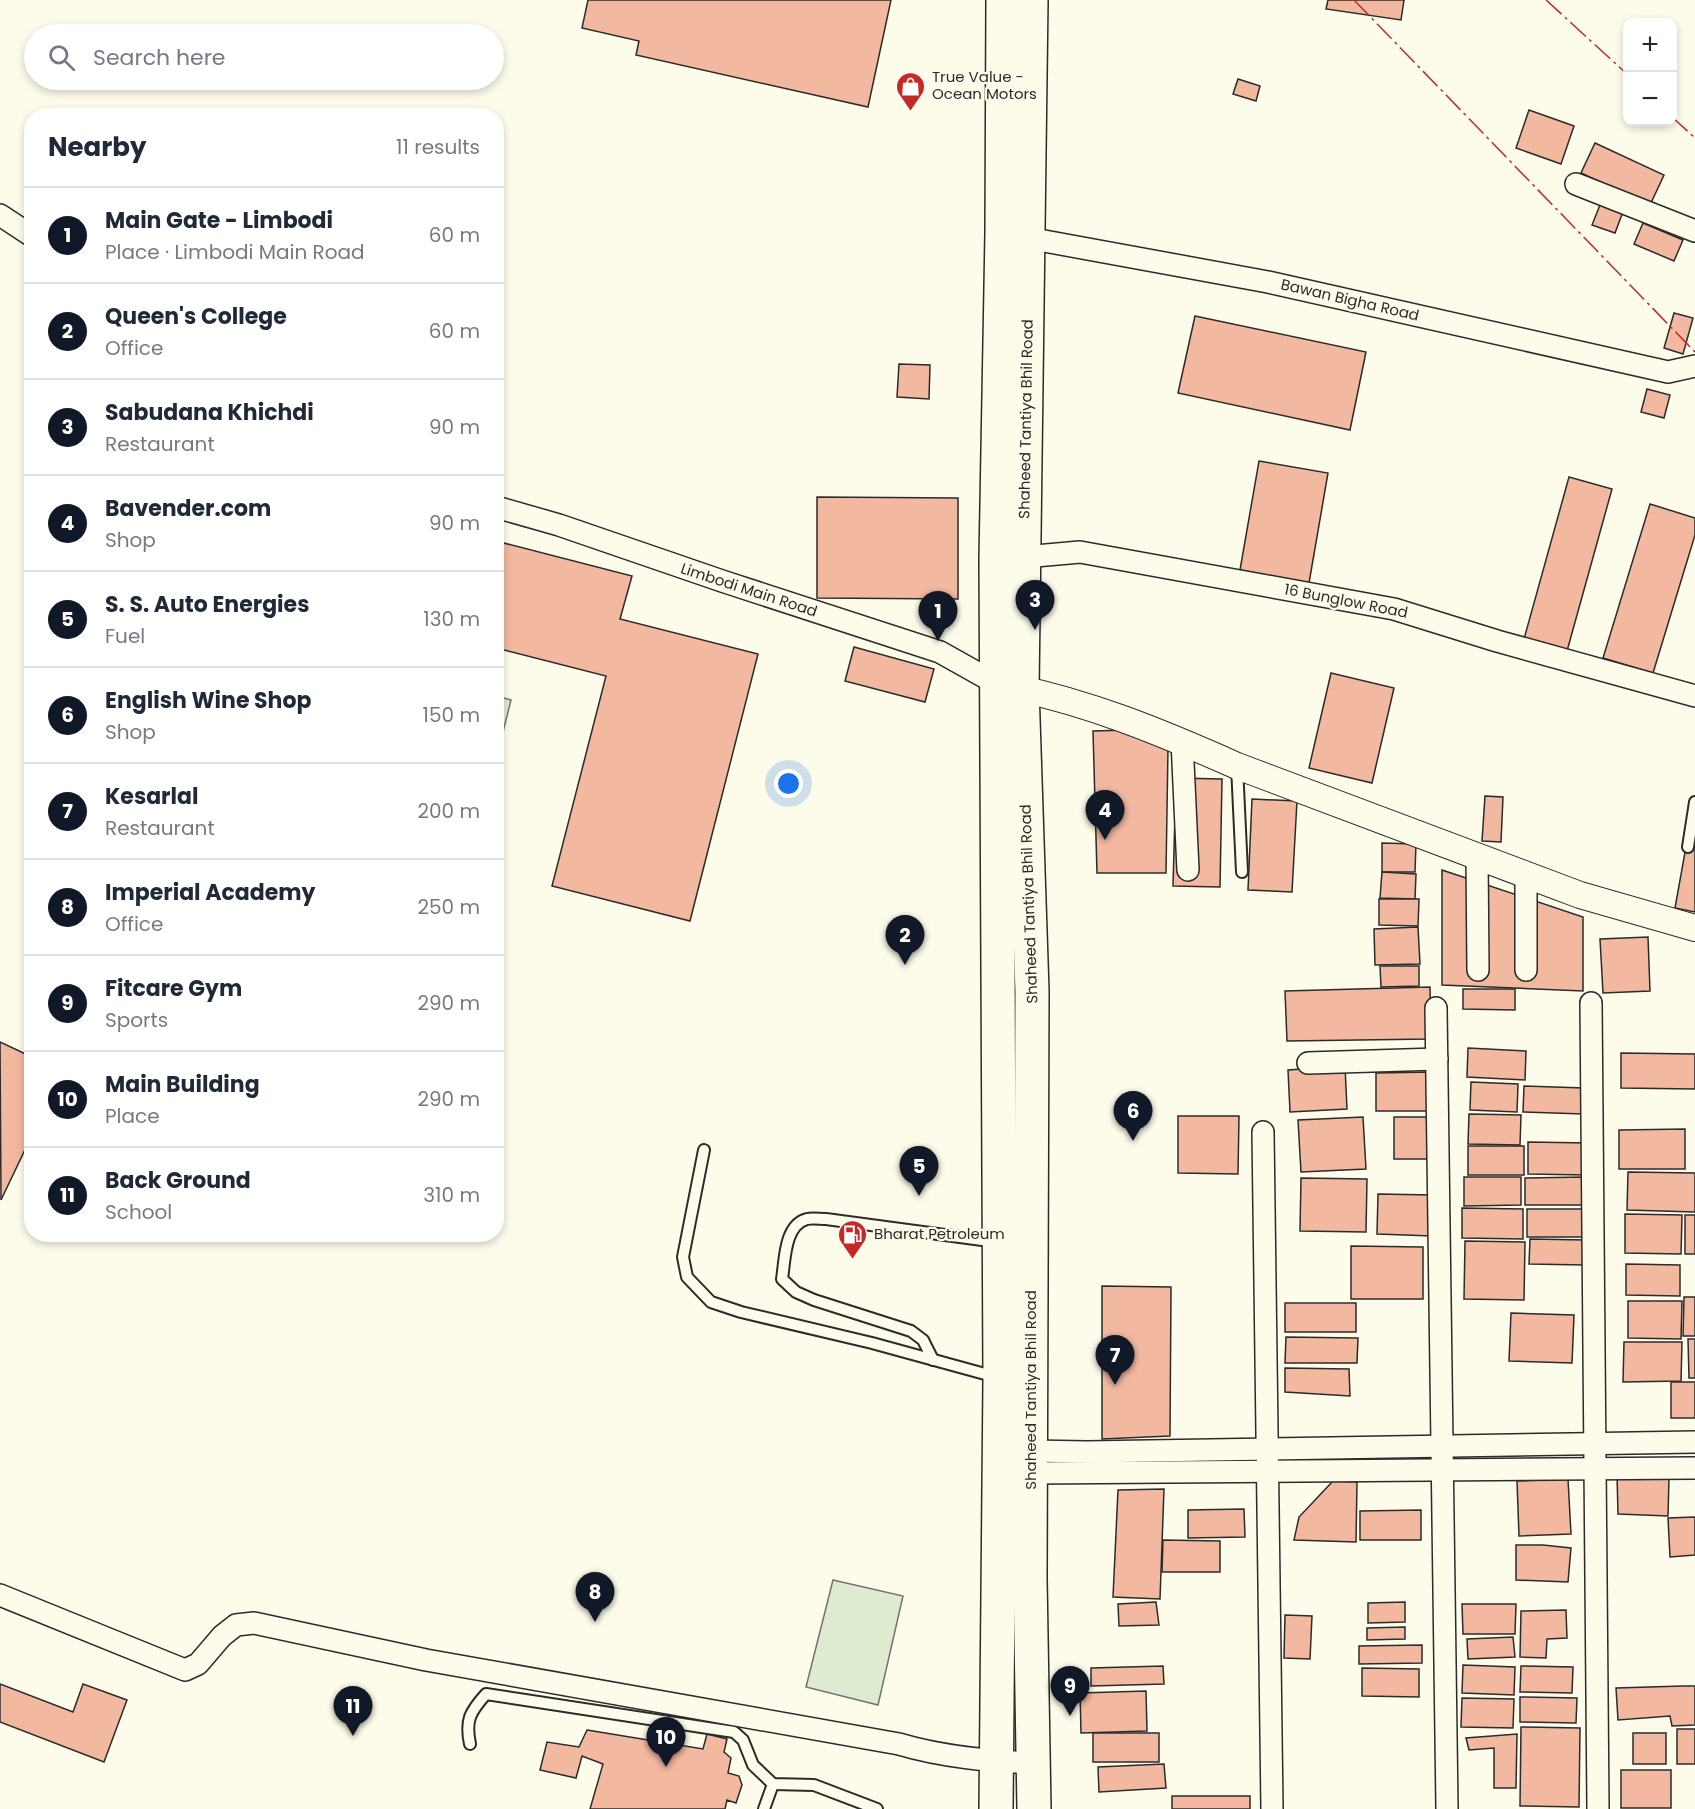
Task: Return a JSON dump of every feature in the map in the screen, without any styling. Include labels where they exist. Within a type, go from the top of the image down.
[{"type":"main road","name":"Shaheed Tantiya Bhil Road","points":[[1003,0],[1015,235],[1024,556],[1009,687],[998,1243],[1000,1378],[1015,1412],[1031,1462],[1030,1578],[1034,1809]]},
{"type":"main road","name":"Shaheed Tantiya Bhil Road","points":[[996,1809],[996,1761],[1015,1412],[1032,991],[1009,687],[996,559],[1031,0]]},
{"type":"street","points":[[1576,184],[1695,231]]},
{"type":"street","points":[[1,221],[24,232]]},
{"type":"street","name":"Bawan Bigha Road","points":[[1015,235],[1268,282],[1668,372],[1695,366]]},
{"type":"street","name":"Limbodi Main Road","points":[[504,509],[559,525],[940,652],[1009,687]]},
{"type":"street","name":"16 Bunglow Road","points":[[1024,556],[1080,552],[1394,609],[1497,641],[1695,696]]},
{"type":"street","points":[[1009,687],[1072,702],[1182,741],[1237,766],[1580,895],[1695,928]]},
{"type":"street","points":[[1182,741],[1188,870]]},
{"type":"street","points":[[1477,856],[1478,970]]},
{"type":"street","points":[[1526,874],[1526,970]]},
{"type":"street","points":[[1591,1003],[1598,1809]]},
{"type":"street","points":[[1436,1008],[1447,1809]]},
{"type":"street","points":[[1308,1063],[1437,1059]]},
{"type":"street","points":[[1263,1132],[1272,1809]]},
{"type":"street","points":[[1031,1462],[1087,1452],[1695,1442]]},
{"type":"street","points":[[1031,1462],[1267,1472],[1695,1468]]},
{"type":"street","points":[[0,1595],[184,1670],[198,1664],[222,1636],[236,1625],[254,1623],[426,1660],[899,1744],[929,1753],[996,1761],[1033,1762]]},
{"type":"lane","points":[[1237,766],[1242,872]]},
{"type":"lane","points":[[1688,846],[1695,802]]},
{"type":"lane","points":[[704,1150],[683,1257],[687,1277],[711,1302],[741,1312],[1000,1378]]},
{"type":"lane","points":[[933,1360],[923,1340],[910,1331],[814,1300],[796,1292],[782,1279],[788,1240],[794,1227],[806,1219],[826,1219],[998,1243]]},
{"type":"lane","points":[[470,1744],[467,1729],[472,1710],[486,1694],[734,1732],[743,1740],[753,1765],[773,1784],[814,1785],[878,1809]]},
{"type":"lane","points":[[764,1809],[773,1784]]},
{"type":"green space","points":[[504,698],[511,700],[504,728]]},
{"type":"green space","points":[[833,1580],[903,1596],[878,1705],[806,1687]]},
{"type":"building","points":[[588,0],[891,0],[868,107],[636,55],[639,41],[582,28]]},
{"type":"building","points":[[1328,0],[1404,0],[1401,20],[1326,9]]},
{"type":"building","points":[[1238,79],[1260,86],[1256,101],[1233,94]]},
{"type":"building","points":[[1529,110],[1574,126],[1561,164],[1516,148]]},
{"type":"building","points":[[1595,143],[1664,175],[1650,205],[1581,173]]},
{"type":"building","points":[[1602,200],[1624,209],[1615,233],[1592,225]]},
{"type":"building","points":[[1643,223],[1683,240],[1674,261],[1634,244]]},
{"type":"building","points":[[1674,313],[1693,318],[1683,354],[1664,348]]},
{"type":"building","points":[[1195,316],[1366,352],[1350,430],[1178,393]]},
{"type":"building","points":[[899,364],[930,365],[929,399],[897,397]]},
{"type":"building","points":[[1647,389],[1670,395],[1664,418],[1641,412]]},
{"type":"building","points":[[1259,461],[1328,473],[1309,583],[1240,570]]},
{"type":"building","points":[[1569,477],[1612,489],[1567,651],[1524,639]]},
{"type":"building","points":[[817,497],[958,498],[958,599],[817,598]]},
{"type":"building","points":[[1650,504],[1695,518],[1695,535],[1653,673],[1603,658]]},
{"type":"building","points":[[504,543],[632,576],[620,619],[758,654],[690,921],[552,886],[606,676],[504,650]]},
{"type":"building","points":[[854,647],[934,669],[925,702],[845,681]]},
{"type":"building","points":[[1331,673],[1394,688],[1372,783],[1309,768]]},
{"type":"building","points":[[1129,730],[1168,748],[1166,873],[1097,873],[1093,731]]},
{"type":"building","points":[[1176,778],[1222,779],[1220,887],[1173,886]]},
{"type":"building","points":[[1485,796],[1503,797],[1501,842],[1482,841]]},
{"type":"building","points":[[1252,799],[1297,801],[1292,892],[1248,890]]},
{"type":"building","points":[[1687,841],[1695,842],[1695,912],[1675,908]]},
{"type":"building","points":[[1382,843],[1416,844],[1415,872],[1382,872]]},
{"type":"building","points":[[1442,870],[1583,917],[1583,991],[1442,985]]},
{"type":"building","points":[[1382,872],[1416,874],[1415,899],[1380,898]]},
{"type":"building","points":[[1379,899],[1419,899],[1418,926],[1379,925]]},
{"type":"building","points":[[1418,927],[1420,964],[1375,965],[1374,929]]},
{"type":"building","points":[[1648,937],[1650,991],[1603,993],[1600,939]]},
{"type":"building","points":[[1380,966],[1419,966],[1419,986],[1381,987]]},
{"type":"building","points":[[1430,987],[1431,1039],[1287,1041],[1285,991]]},
{"type":"building","points":[[1463,989],[1515,989],[1515,1010],[1463,1009]]},
{"type":"building","points":[[0,1042],[24,1053],[24,1152],[1,1200]]},
{"type":"building","points":[[1468,1048],[1526,1051],[1525,1080],[1467,1077]]},
{"type":"building","points":[[1621,1053],[1695,1054],[1695,1089],[1621,1088]]},
{"type":"building","points":[[1345,1066],[1347,1109],[1290,1112],[1288,1070]]},
{"type":"building","points":[[1433,1072],[1434,1111],[1376,1111],[1376,1073]]},
{"type":"building","points":[[1471,1082],[1518,1084],[1517,1112],[1470,1110]]},
{"type":"building","points":[[1524,1086],[1584,1088],[1583,1114],[1523,1112]]},
{"type":"building","points":[[1469,1114],[1521,1115],[1520,1145],[1468,1144]]},
{"type":"building","points":[[1178,1116],[1239,1116],[1238,1174],[1178,1173]]},
{"type":"building","points":[[1363,1117],[1366,1169],[1301,1172],[1298,1120]]},
{"type":"building","points":[[1394,1117],[1429,1117],[1429,1159],[1394,1159]]},
{"type":"building","points":[[1685,1129],[1685,1169],[1619,1169],[1619,1130]]},
{"type":"building","points":[[1528,1142],[1588,1143],[1587,1175],[1528,1174]]},
{"type":"building","points":[[1468,1146],[1524,1146],[1524,1175],[1468,1175]]},
{"type":"building","points":[[1628,1172],[1695,1173],[1695,1212],[1627,1210]]},
{"type":"building","points":[[1464,1177],[1521,1177],[1521,1205],[1464,1206]]},
{"type":"building","points":[[1585,1177],[1585,1205],[1525,1205],[1525,1178]]},
{"type":"building","points":[[1301,1178],[1367,1179],[1366,1232],[1300,1231]]},
{"type":"building","points":[[1378,1194],[1433,1195],[1432,1236],[1377,1234]]},
{"type":"building","points":[[1462,1208],[1523,1209],[1523,1239],[1462,1238]]},
{"type":"building","points":[[1527,1209],[1585,1209],[1586,1237],[1527,1237]]},
{"type":"building","points":[[1625,1214],[1682,1215],[1681,1254],[1625,1253]]},
{"type":"building","points":[[1685,1215],[1695,1215],[1695,1254],[1685,1254]]},
{"type":"building","points":[[1530,1239],[1586,1240],[1585,1265],[1529,1264]]},
{"type":"building","points":[[1465,1241],[1525,1242],[1524,1300],[1464,1299]]},
{"type":"building","points":[[1351,1246],[1423,1247],[1423,1299],[1351,1299]]},
{"type":"building","points":[[1626,1264],[1680,1265],[1680,1296],[1626,1295]]},
{"type":"building","points":[[1102,1286],[1171,1287],[1170,1436],[1102,1439]]},
{"type":"building","points":[[1684,1297],[1695,1297],[1695,1336],[1683,1336]]},
{"type":"building","points":[[1628,1301],[1682,1301],[1681,1339],[1628,1338]]},
{"type":"building","points":[[1285,1303],[1356,1303],[1356,1332],[1285,1332]]},
{"type":"building","points":[[1511,1313],[1574,1315],[1572,1363],[1509,1361]]},
{"type":"building","points":[[1286,1337],[1358,1338],[1357,1363],[1285,1363]]},
{"type":"building","points":[[1688,1339],[1695,1339],[1695,1378],[1689,1378]]},
{"type":"building","points":[[1624,1342],[1682,1342],[1681,1381],[1623,1382]]},
{"type":"building","points":[[1285,1368],[1349,1369],[1350,1396],[1285,1392]]},
{"type":"building","points":[[1671,1382],[1695,1382],[1695,1418],[1671,1418]]},
{"type":"building","points":[[1617,1475],[1669,1477],[1668,1516],[1618,1514]]},
{"type":"building","points":[[1568,1479],[1571,1534],[1519,1536],[1517,1481]]},
{"type":"building","points":[[1333,1481],[1357,1482],[1356,1542],[1294,1540],[1299,1517]]},
{"type":"building","points":[[1164,1489],[1160,1599],[1113,1597],[1118,1490]]},
{"type":"building","points":[[1244,1509],[1245,1537],[1188,1538],[1188,1510]]},
{"type":"building","points":[[1421,1510],[1421,1540],[1360,1540],[1360,1511]]},
{"type":"building","points":[[1695,1517],[1695,1555],[1670,1557],[1668,1518]]},
{"type":"building","points":[[1163,1540],[1220,1541],[1220,1572],[1162,1572]]},
{"type":"building","points":[[1516,1545],[1571,1548],[1568,1582],[1516,1580]]},
{"type":"building","points":[[1156,1602],[1159,1625],[1119,1626],[1118,1604]]},
{"type":"building","points":[[1405,1602],[1405,1622],[1368,1623],[1368,1603]]},
{"type":"building","points":[[1462,1604],[1516,1604],[1515,1634],[1463,1634]]},
{"type":"building","points":[[1566,1610],[1567,1638],[1547,1639],[1546,1658],[1520,1657],[1521,1611]]},
{"type":"building","points":[[1285,1615],[1312,1616],[1310,1659],[1284,1658]]},
{"type":"building","points":[[1405,1627],[1405,1639],[1367,1640],[1367,1628]]},
{"type":"building","points":[[1513,1637],[1515,1657],[1468,1659],[1467,1639]]},
{"type":"building","points":[[1422,1645],[1422,1663],[1359,1664],[1359,1646]]},
{"type":"building","points":[[1463,1665],[1515,1667],[1514,1695],[1462,1693]]},
{"type":"building","points":[[1163,1666],[1164,1684],[1091,1686],[1091,1668]]},
{"type":"building","points":[[1521,1666],[1573,1667],[1572,1693],[1520,1692]]},
{"type":"building","points":[[1362,1668],[1419,1669],[1419,1697],[1362,1696]]},
{"type":"building","points":[[0,1684],[73,1712],[83,1684],[127,1700],[104,1762],[0,1722]]},
{"type":"building","points":[[1695,1686],[1695,1725],[1672,1726],[1670,1716],[1618,1720],[1616,1688]]},
{"type":"building","points":[[1146,1691],[1147,1731],[1081,1733],[1080,1693]]},
{"type":"building","points":[[1520,1697],[1577,1698],[1576,1723],[1520,1722]]},
{"type":"building","points":[[1462,1698],[1514,1699],[1513,1728],[1461,1727]]},
{"type":"building","points":[[1521,1727],[1580,1728],[1579,1807],[1520,1806]]},
{"type":"building","points":[[1677,1729],[1695,1729],[1695,1764],[1677,1764]]},
{"type":"building","points":[[587,1730],[703,1749],[707,1734],[727,1739],[724,1752],[731,1758],[728,1773],[739,1776],[742,1785],[736,1803],[727,1800],[725,1809],[590,1809],[603,1764],[582,1756],[576,1778],[540,1770],[547,1742],[579,1747]]},
{"type":"building","points":[[1093,1733],[1159,1733],[1159,1762],[1093,1762]]},
{"type":"building","points":[[1633,1733],[1666,1733],[1666,1764],[1633,1764]]},
{"type":"building","points":[[1517,1734],[1516,1788],[1494,1788],[1494,1748],[1469,1750],[1466,1738]]},
{"type":"building","points":[[1164,1764],[1166,1788],[1099,1792],[1098,1767]]},
{"type":"building","points":[[1621,1770],[1671,1770],[1671,1808],[1621,1808]]},
{"type":"building","points":[[1172,1796],[1250,1796],[1250,1809],[1172,1809]]},
{"type":"power","points":[[1354,0],[1695,352]]},
{"type":"power","points":[[1546,0],[1625,72]]},
{"type":"power","points":[[1677,122],[1695,138]]},
{"type":"place","name":"True Value - Ocean Motors","points":[[911,112]]},
{"type":"place","name":"Sabudana Khichdi","points":[[1035,630]]},
{"type":"place","name":"Main Gate - Limbodi","points":[[938,641]]},
{"type":"place","name":"Bavender.com","points":[[1105,840]]},
{"type":"place","name":"Queen's College","points":[[905,965]]},
{"type":"place","name":"English Wine Shop","points":[[1133,1141]]},
{"type":"place","name":"S. S. Auto Energies","points":[[919,1196]]},
{"type":"place","name":"Bharat Petroleum","points":[[853,1260]]},
{"type":"place","name":"Kesarlal","points":[[1115,1385]]},
{"type":"place","name":"Imperial Academy","points":[[595,1622]]},
{"type":"place","name":"Fitcare Gym","points":[[1070,1716]]},
{"type":"place","name":"Back Ground","points":[[353,1736]]},
{"type":"place","name":"Main Building","points":[[666,1767]]}]
